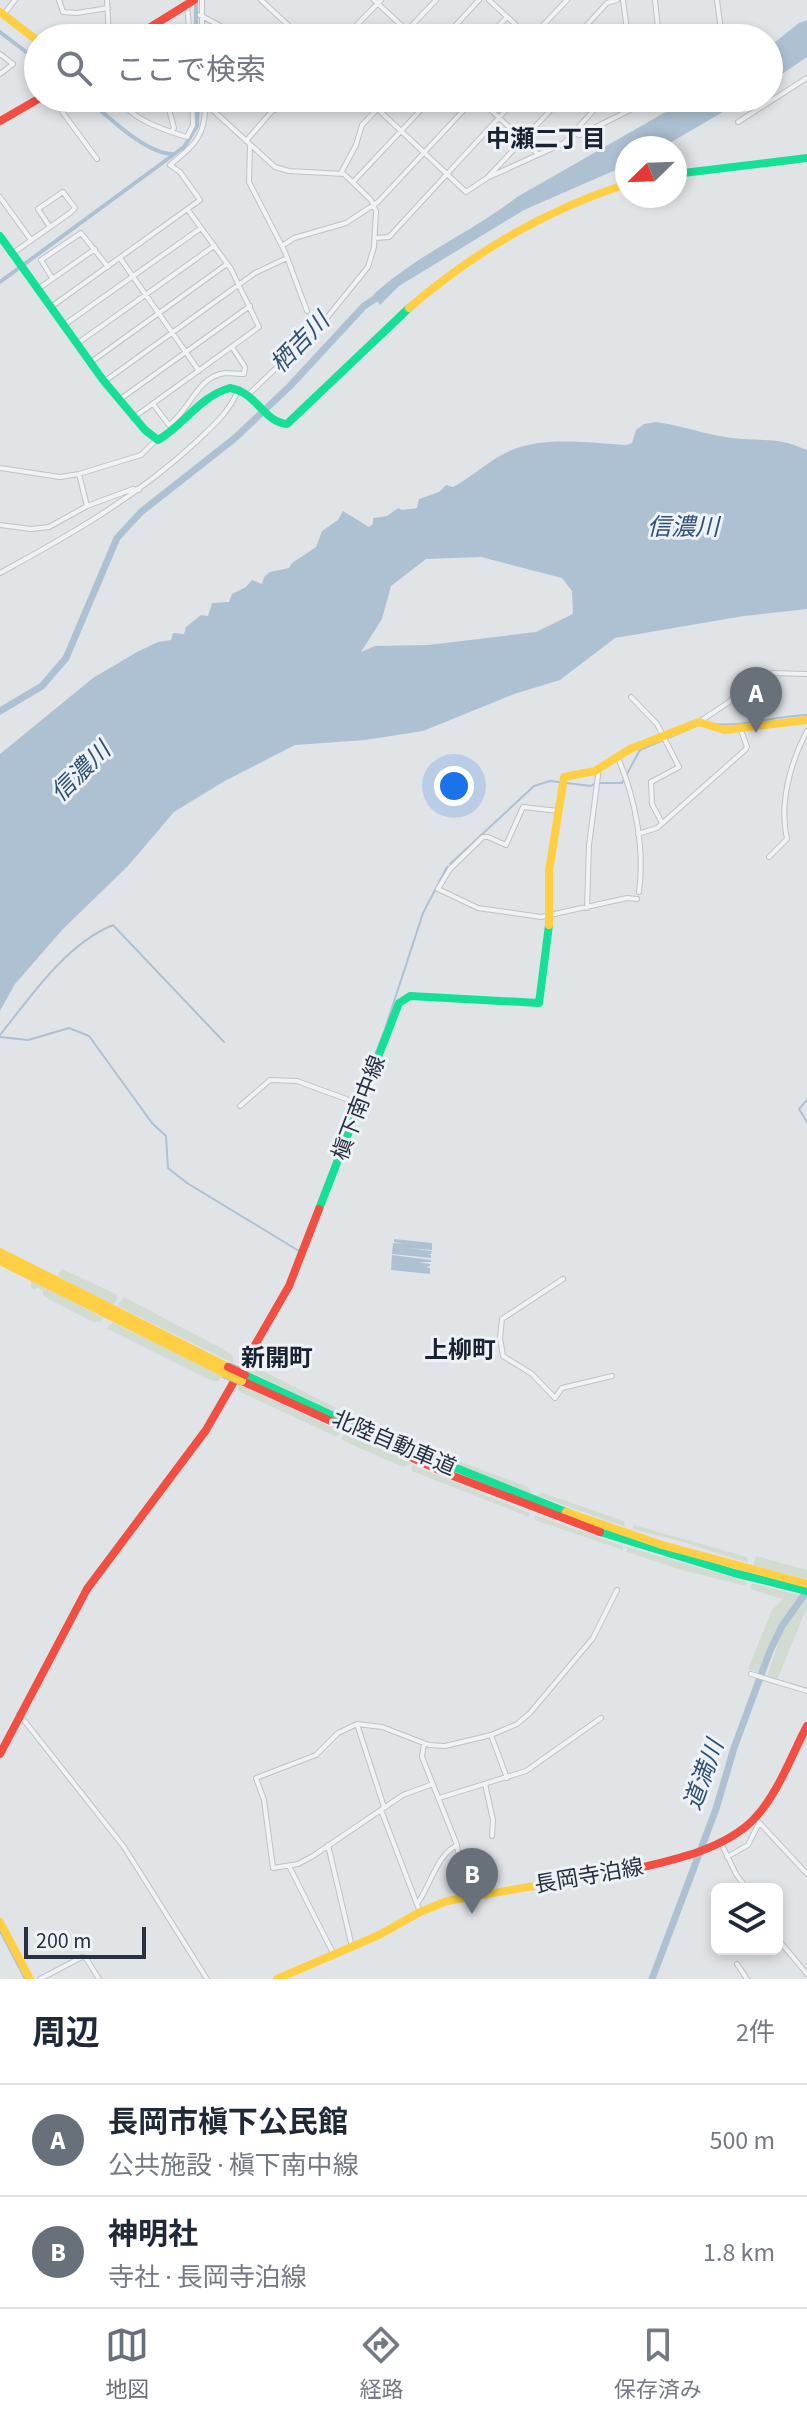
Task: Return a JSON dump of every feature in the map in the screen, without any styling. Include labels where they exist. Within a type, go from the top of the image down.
[{"type":"main road","points":[[155,24],[187,3]]},
{"type":"main road","points":[[2,13],[24,30]]},
{"type":"main road","points":[[0,121],[24,107]]},
{"type":"main road","points":[[687,172],[807,158]]},
{"type":"main road","points":[[0,236],[119,400],[144,431],[156,440],[183,424],[216,391],[239,389],[279,424],[290,421],[404,312],[464,264],[541,218],[615,188]]},
{"type":"main road","points":[[699,722],[707,727],[741,730],[778,721],[807,720]]},
{"type":"main road","name":"槇下南中線","points":[[0,1754],[87,1589],[206,1430],[272,1318],[295,1274],[402,999],[410,996],[539,1003],[549,943],[548,886],[564,777],[572,773],[592,772],[617,757],[699,722]]},
{"type":"main road","name":"北陸自動車道","points":[[0,1252],[35,1274],[378,1445],[521,1503],[625,1539],[804,1587]]},
{"type":"main road","name":"北陸自動車道","points":[[0,1261],[35,1274]]},
{"type":"main road","name":"長岡寺泊線","points":[[277,1979],[352,1947],[418,1908],[466,1897],[627,1871],[717,1845],[757,1820],[807,1726]]},
{"type":"main road","points":[[0,1922],[30,1979]]},
{"type":"street","points":[[2,13],[15,0]]},
{"type":"street","points":[[59,0],[63,12],[108,8]]},
{"type":"street","points":[[107,0],[109,24]]},
{"type":"street","points":[[201,24],[202,0]]},
{"type":"street","points":[[261,0],[287,24]]},
{"type":"street","points":[[414,24],[436,0]]},
{"type":"street","points":[[457,24],[479,0]]},
{"type":"street","points":[[489,0],[515,24]]},
{"type":"street","points":[[544,24],[567,0]]},
{"type":"street","points":[[588,24],[607,3],[620,0],[626,24]]},
{"type":"street","points":[[655,0],[658,24]]},
{"type":"street","points":[[717,0],[720,24]]},
{"type":"street","points":[[356,24],[377,1],[400,24]]},
{"type":"street","points":[[187,3],[189,24]]},
{"type":"street","points":[[200,15],[214,24]]},
{"type":"street","points":[[500,24],[507,17]]},
{"type":"street","points":[[0,54],[13,64],[0,74]]},
{"type":"street","points":[[783,93],[807,78]]},
{"type":"street","points":[[62,112],[97,159]]},
{"type":"street","points":[[131,112],[187,137],[191,112]]},
{"type":"street","points":[[170,112],[172,131]]},
{"type":"street","points":[[51,307],[200,200],[180,172],[170,165],[191,148],[202,134],[204,112]]},
{"type":"street","points":[[217,112],[270,164],[282,169],[341,173],[354,181],[374,204],[377,219],[368,267],[351,291],[250,396]]},
{"type":"street","points":[[274,112],[248,143],[249,182],[282,246],[307,311]]},
{"type":"street","points":[[341,173],[356,145],[362,125],[374,112]]},
{"type":"street","points":[[380,112],[466,192],[487,178],[564,143],[593,112]]},
{"type":"street","points":[[354,181],[419,112]]},
{"type":"street","points":[[282,246],[294,238],[346,223],[374,204],[463,112]]},
{"type":"street","points":[[494,112],[538,154]]},
{"type":"street","points":[[375,238],[389,237],[504,112]]},
{"type":"street","points":[[487,178],[549,112]]},
{"type":"street","points":[[573,133],[580,135],[626,112]]},
{"type":"street","points":[[738,122],[754,112]]},
{"type":"street","points":[[13,253],[50,227],[75,208],[63,192],[38,209],[50,227]]},
{"type":"street","points":[[0,197],[31,240]]},
{"type":"street","points":[[133,418],[259,327],[227,264],[188,210]]},
{"type":"street","points":[[64,325],[201,228]]},
{"type":"street","points":[[52,278],[41,260],[81,233],[108,267]]},
{"type":"street","points":[[78,343],[214,246]]},
{"type":"street","points":[[38,289],[95,249]]},
{"type":"street","points":[[120,258],[199,371]]},
{"type":"street","points":[[105,381],[255,273],[287,258]]},
{"type":"street","points":[[91,362],[227,264]]},
{"type":"street","points":[[119,400],[250,305]]},
{"type":"street","points":[[153,404],[169,425],[182,415],[194,393],[206,381],[224,373],[244,374],[245,367],[232,347]]},
{"type":"street","points":[[0,573],[80,529],[177,461],[224,416],[239,389]]},
{"type":"street","points":[[0,468],[60,477],[79,474],[141,455],[156,440]]},
{"type":"street","points":[[79,474],[87,506]]},
{"type":"street","points":[[0,525],[43,528],[87,506],[133,489],[139,490]]},
{"type":"street","points":[[699,722],[744,688],[773,673],[807,674]]},
{"type":"street","points":[[631,697],[654,721],[679,767],[651,782],[652,804],[662,823]]},
{"type":"street","points":[[638,834],[653,831],[745,750],[747,747],[741,730]]},
{"type":"street","points":[[769,857],[787,839],[784,821],[791,771],[807,731]]},
{"type":"street","points":[[617,757],[632,798],[638,834],[639,892]]},
{"type":"street","points":[[587,908],[589,845],[599,768]]},
{"type":"street","points":[[558,811],[523,807],[506,845],[483,837],[452,866],[438,889],[486,910],[549,916],[627,898],[637,899]]},
{"type":"street","points":[[240,1106],[265,1083],[279,1080],[297,1081],[360,1104]]},
{"type":"street","points":[[563,1279],[503,1317],[500,1329],[503,1356],[532,1374],[555,1398],[562,1388],[612,1376]]},
{"type":"street","points":[[433,1784],[403,1795],[313,1856],[289,1866],[273,1868],[264,1800],[256,1778],[316,1755],[338,1733],[357,1724],[382,1727],[424,1743],[452,1745],[491,1735],[517,1724],[530,1713],[593,1638],[617,1590]]},
{"type":"street","points":[[751,1674],[807,1691]]},
{"type":"street","points":[[19,1714],[124,1847],[207,1979]]},
{"type":"street","points":[[439,1798],[526,1771],[601,1718]]},
{"type":"street","points":[[357,1724],[418,1908]]},
{"type":"street","points":[[491,1735],[507,1778]]},
{"type":"street","points":[[424,1743],[422,1757],[457,1845],[466,1897]]},
{"type":"street","points":[[485,1784],[493,1820],[492,1836]]},
{"type":"street","points":[[727,1857],[748,1845],[757,1820],[807,1874]]},
{"type":"street","points":[[328,1845],[352,1947]]},
{"type":"street","points":[[418,1908],[444,1853],[457,1845]]},
{"type":"street","points":[[717,1845],[743,1883]]},
{"type":"street","points":[[289,1866],[334,1955]]},
{"type":"street","points":[[783,1945],[807,1974]]},
{"type":"street","points":[[40,1979],[82,1957],[86,1958],[99,1979]]},
{"type":"street","points":[[737,1964],[747,1979]]},
{"type":"shaded area","points":[[62,1269],[116,1294],[118,1298],[113,1305],[57,1276]]},
{"type":"shaded area","points":[[31,1280],[103,1318],[100,1322],[93,1322],[43,1296],[43,1291],[31,1287]]},
{"type":"shaded area","points":[[124,1297],[223,1349],[233,1356],[233,1363],[117,1306]]},
{"type":"shaded area","points":[[113,1323],[224,1376],[216,1382],[206,1378],[106,1328]]},
{"type":"shaded area","points":[[251,1365],[336,1408],[339,1415],[246,1370]]},
{"type":"shaded area","points":[[239,1383],[339,1431],[339,1435],[335,1436],[240,1392],[237,1388]]},
{"type":"shaded area","points":[[344,1432],[410,1462],[409,1465],[403,1467],[342,1440]]},
{"type":"shaded area","points":[[416,1445],[528,1487],[532,1494],[414,1448]]},
{"type":"shaded area","points":[[412,1465],[530,1513],[529,1517],[412,1471]]},
{"type":"shaded area","points":[[543,1493],[624,1521],[625,1527],[536,1495]]},
{"type":"shaded area","points":[[535,1515],[623,1546],[623,1550],[535,1520]]},
{"type":"shaded area","points":[[634,1525],[747,1557],[748,1563],[632,1529]]},
{"type":"shaded area","points":[[627,1547],[746,1581],[746,1586],[627,1552]]},
{"type":"shaded area","points":[[756,1556],[807,1570],[807,1579],[753,1566]]},
{"type":"shaded area","points":[[751,1583],[800,1595],[782,1622],[760,1673],[748,1669],[772,1610],[783,1599],[750,1589]]},
{"type":"shaded area","points":[[807,1596],[807,1607],[777,1680],[767,1676],[784,1626]]},
{"type":"water","points":[[807,20],[807,57],[783,73],[783,36]]},
{"type":"water","points":[[666,112],[723,112],[682,136],[624,136]]},
{"type":"water","points":[[615,141],[615,170],[524,210],[399,286],[380,305],[373,295],[390,281],[517,197]]},
{"type":"water","name":"信濃川","points":[[656,422],[733,438],[783,442],[807,450],[807,609],[744,616],[615,638],[560,680],[514,694],[423,731],[365,740],[295,745],[223,782],[174,812],[128,866],[63,929],[15,984],[0,1011],[0,754],[93,678],[137,652],[158,642],[171,640],[173,633],[184,634],[186,627],[201,615],[208,616],[212,603],[229,602],[232,594],[252,580],[262,584],[270,572],[289,568],[316,547],[322,531],[338,520],[343,511],[369,527],[373,524],[373,518],[387,516],[398,508],[417,508],[419,499],[439,492],[446,485],[453,487],[512,450],[553,442],[626,445],[632,443],[636,430],[644,424]],"holes":[[[481,557],[562,578],[572,591],[573,614],[536,632],[428,645],[375,646],[361,652],[382,619],[391,586],[426,559]]]},
{"type":"water","points":[[394,1239],[432,1243],[432,1250],[406,1248],[432,1251],[427,1254],[431,1258],[392,1254],[393,1243],[404,1244],[394,1242]]},
{"type":"water","points":[[392,1255],[431,1260],[419,1262],[430,1264],[425,1267],[430,1268],[430,1274],[391,1270]]},
{"type":"waterway","points":[[196,0],[196,24]]},
{"type":"waterway","points":[[0,32],[24,50]]},
{"type":"waterway","points":[[102,112],[139,141],[173,154]]},
{"type":"waterway","points":[[0,282],[184,147],[197,126],[198,112]]},
{"type":"waterway","name":"栖吉川","points":[[0,711],[42,686],[66,658],[117,538],[141,512],[235,438],[290,386],[364,306],[381,295]]},
{"type":"waterway","points":[[706,723],[744,723],[807,715]]},
{"type":"waterway","points":[[600,783],[622,783],[640,750],[696,726]]},
{"type":"waterway","points":[[450,864],[534,786],[550,781],[594,784]]},
{"type":"waterway","points":[[306,1235],[385,1029],[423,913],[447,867]]},
{"type":"waterway","points":[[0,1035],[65,958],[113,925],[224,1042]]},
{"type":"waterway","points":[[0,1037],[28,1040],[69,1028],[89,1036],[152,1123],[166,1136],[168,1168],[187,1183],[299,1251]]},
{"type":"waterway","points":[[807,1100],[799,1109],[807,1122]]},
{"type":"waterway","name":"道満川","points":[[652,1979],[716,1809],[734,1748],[770,1651],[782,1626],[807,1591]]},
{"type":"waterway","points":[[0,1931],[25,1979]]},
{"type":"traffic: fast","points":[[687,173],[807,158]]},
{"type":"traffic: fast","points":[[0,236],[103,380],[145,430],[158,440],[210,397],[230,388],[247,395],[271,418],[287,424],[409,308]]},
{"type":"traffic: fast","points":[[319,1209],[399,1003],[410,996],[539,1003],[549,925]]},
{"type":"traffic: fast","points":[[245,1375],[381,1438],[566,1512]]},
{"type":"traffic: fast","points":[[600,1532],[734,1573],[807,1591]]},
{"type":"traffic: slow","points":[[0,12],[24,30]]},
{"type":"traffic: slow","points":[[409,308],[459,269],[512,235],[567,206],[615,188]]},
{"type":"traffic: slow","points":[[549,925],[549,871],[564,777],[595,771],[630,749],[699,722],[724,730],[807,720]]},
{"type":"traffic: slow","points":[[0,1252],[228,1367]]},
{"type":"traffic: slow","points":[[0,1261],[224,1373]]},
{"type":"traffic: slow","points":[[224,1373],[242,1381]]},
{"type":"traffic: slow","points":[[566,1512],[662,1545],[807,1584]]},
{"type":"traffic: slow","points":[[277,1979],[379,1935],[447,1901],[634,1869]]},
{"type":"traffic: slow","points":[[0,1922],[30,1979]]},
{"type":"traffic: jam","points":[[155,24],[194,0]]},
{"type":"traffic: jam","points":[[0,121],[24,107]]},
{"type":"traffic: jam","points":[[0,1754],[87,1589],[206,1430],[289,1286],[319,1209]]},
{"type":"traffic: jam","points":[[228,1367],[245,1375]]},
{"type":"traffic: jam","points":[[242,1381],[448,1474],[600,1532]]},
{"type":"traffic: jam","points":[[634,1869],[698,1852],[742,1829],[770,1798],[807,1726]]},
{"type":"place","name":"長岡市槇下公民館","points":[[756,733]]},
{"type":"place","name":"神明社","points":[[472,1914]]},
{"type":"district","name":"中瀬二丁目","points":[[546,139]]},
{"type":"district","name":"上柳町","points":[[460,1350]]},
{"type":"district","name":"新開町","points":[[277,1358]]}]
